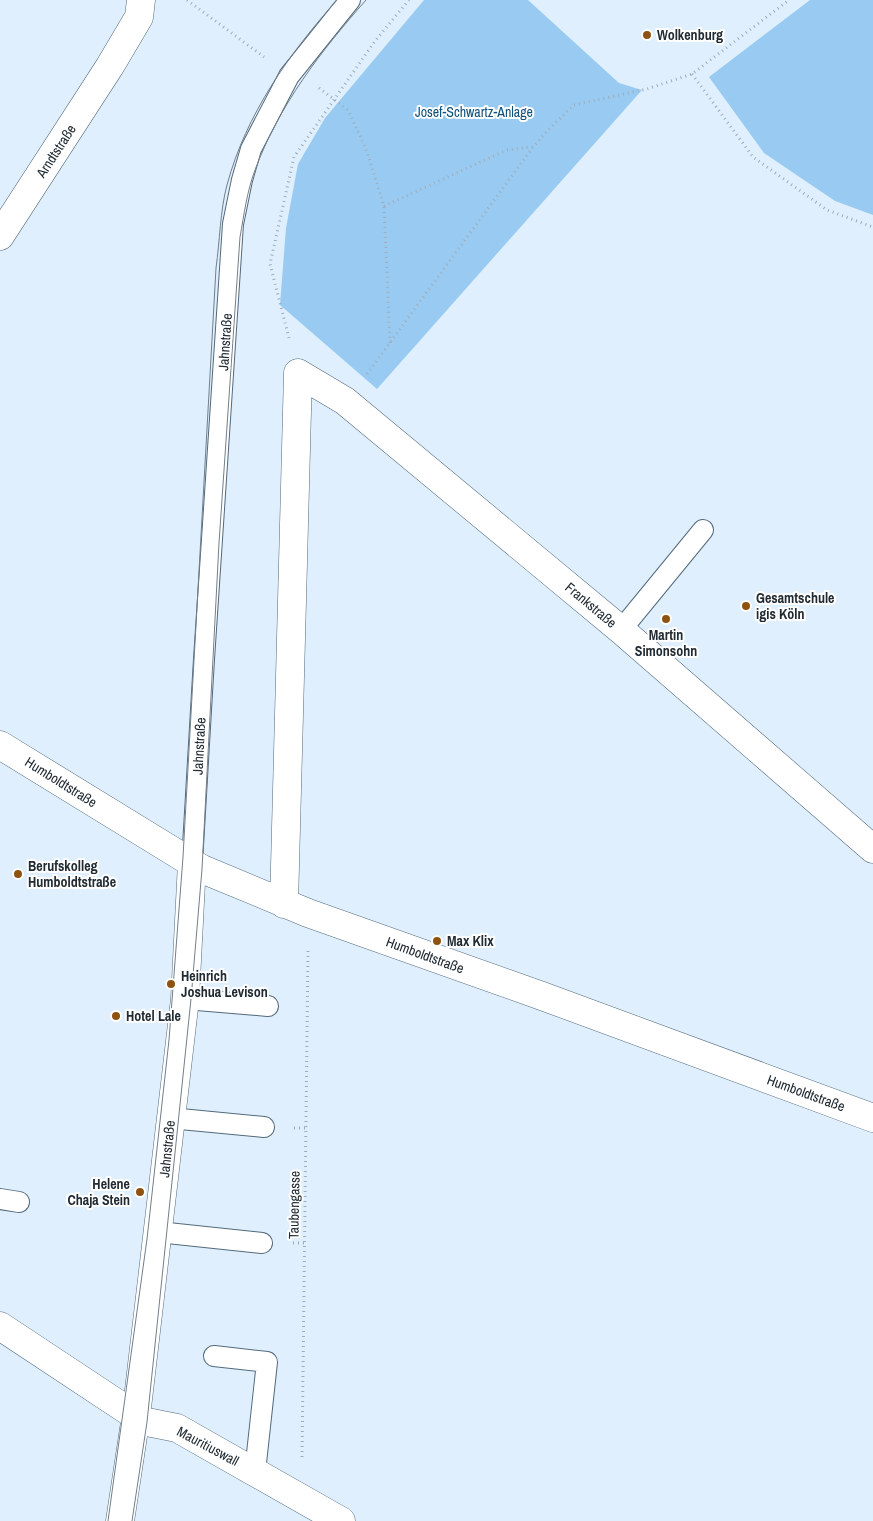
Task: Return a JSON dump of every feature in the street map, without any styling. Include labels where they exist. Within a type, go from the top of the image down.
[{"type":"street","name":"Arndtstraße","points":[[0,236],[110,66],[139,17],[141,0]]},
{"type":"street","name":"Frankstraße","points":[[298,373],[345,401],[621,630],[873,850]]},
{"type":"street","points":[[296,908],[298,373]]},
{"type":"street","name":"Humboldtstraße","points":[[0,745],[202,869],[296,908],[873,1118]]},
{"type":"street","name":"Jahnstraße","points":[[120,1521],[136,1416],[185,999],[192,863]]},
{"type":"street","name":"Mauritiuswall","points":[[0,1326],[136,1416],[147,1422],[177,1428],[341,1521]]},
{"type":"lane","name":"Jahnstraße","points":[[192,863],[233,224],[242,180],[251,149],[285,84],[306,54],[350,0]]},
{"type":"lane","points":[[621,630],[703,530]]},
{"type":"lane","points":[[185,999],[268,1006]]},
{"type":"lane","points":[[170,1118],[264,1127]]},
{"type":"lane","points":[[158,1232],[262,1243]]},
{"type":"lane","points":[[214,1356],[267,1362],[255,1472]]},
{"type":"path","points":[[187,0],[269,60]]},
{"type":"path","points":[[298,373],[270,264],[294,156],[375,41],[409,0]]},
{"type":"path","points":[[345,401],[390,344],[533,147],[574,105],[646,89],[692,74],[788,0]]},
{"type":"path","points":[[692,74],[753,157],[827,210],[873,226]]},
{"type":"path","points":[[318,87],[348,110],[366,149],[384,206],[390,344]]},
{"type":"path","points":[[384,206],[507,150],[533,147]]},
{"type":"path","name":"Taubengasse","points":[[296,908],[302,1498]]},
{"type":"green space","name":"Josef-Schwartz-Anlage","points":[[424,0],[528,0],[619,83],[642,90],[377,389],[280,305],[286,228],[298,164],[325,118]]},
{"type":"green space","points":[[810,0],[873,0],[873,215],[835,201],[764,153],[709,77]]},
{"type":"tram line","points":[[108,1521],[147,1239],[169,1040],[183,857],[216,268],[223,205],[235,159],[257,110],[286,64],[337,0]]},
{"type":"tram line","points":[[132,1521],[147,1422],[191,999],[202,869],[219,543],[240,237],[252,178],[276,123],[317,59],[366,0]]},
{"type":"place","name":"Wolkenburg","points":[[647,35]]},
{"type":"place","name":"Gesamtschule igis Köln","points":[[746,606]]},
{"type":"place","name":"Martin Simonsohn","points":[[666,619]]},
{"type":"place","name":"Berufskolleg Humboldtstraße","points":[[18,874]]},
{"type":"place","name":"Max Klix","points":[[437,941]]},
{"type":"place","name":"Heinrich Joshua Levison","points":[[171,984]]},
{"type":"place","name":"Hotel Lale","points":[[116,1016]]},
{"type":"place","name":"Helene Chaja Stein","points":[[140,1192]]}]
